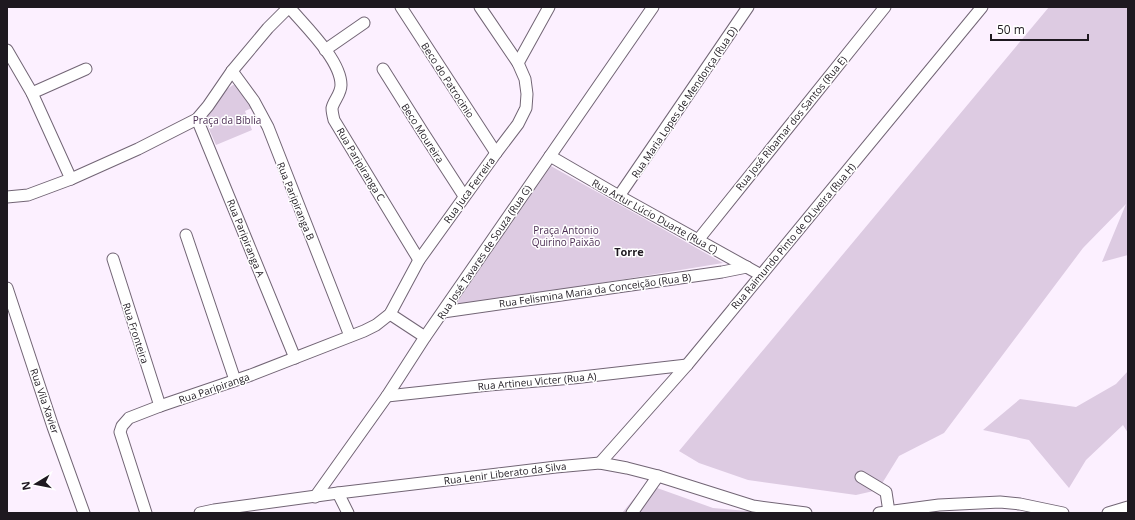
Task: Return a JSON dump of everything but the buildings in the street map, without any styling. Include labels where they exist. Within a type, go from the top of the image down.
[{"type":"street","name":"Rua Paripiranga C","points":[[289,7],[325,50],[337,68],[341,86],[333,104],[332,110],[334,120],[419,260]]},
{"type":"street","points":[[7,197],[28,195],[71,180],[138,149],[197,119],[208,106],[232,71],[268,28],[289,7]]},
{"type":"street","name":"Beco do Patrocinio","points":[[401,7],[496,153]]},
{"type":"street","name":"Rua Juca Ferreira","points":[[390,314],[419,260],[464,196],[518,124],[526,108],[527,94],[525,79],[518,63],[480,7]]},
{"type":"street","points":[[518,63],[549,7]]},
{"type":"street","name":"Rua Maria Lopes de Mendonça (Rua D)","points":[[619,196],[748,7]]},
{"type":"street","name":"Rua José Ribamar dos Santos (Rua E)","points":[[698,240],[885,7]]},
{"type":"street","name":"Rua Raimundo Pinto de OLiveira (Rua H)","points":[[600,462],[687,365],[982,7]]},
{"type":"street","name":"Rua José Tavares de Souza (Rua G)","points":[[315,497],[387,396],[425,337],[650,8]]},
{"type":"street","points":[[325,50],[364,23]]},
{"type":"street","points":[[7,50],[32,93],[71,180]]},
{"type":"street","points":[[32,93],[86,69]]},
{"type":"street","name":"Beco Moureira","points":[[383,69],[464,196]]},
{"type":"street","name":"Rua Paripiranga B","points":[[232,71],[254,101],[268,127],[350,336]]},
{"type":"street","name":"Rua Paripiranga A","points":[[197,119],[295,358]]},
{"type":"street","name":"Rua Artur Lúcio Duarte (Rua C)","points":[[550,156],[761,275]]},
{"type":"street","points":[[186,235],[235,380]]},
{"type":"street","name":"Rua Fronteira","points":[[113,259],[160,406]]},
{"type":"street","name":"Rua Felismina Maria da Conceição (Rua B)","points":[[443,312],[722,272],[747,267]]},
{"type":"street","name":"Rua Vila Xavier","points":[[7,288],[53,427],[84,513]]},
{"type":"street","points":[[390,314],[425,337]]},
{"type":"street","name":"Rua Paripiranga","points":[[146,513],[120,432],[122,426],[129,418],[295,358],[376,325],[390,314]]},
{"type":"street","name":"Rua Artineu Victer (Rua A)","points":[[387,396],[573,378],[687,365]]},
{"type":"street","name":"Rua Lenir Liberato da Silva","points":[[200,513],[338,493],[600,462],[658,476],[753,506],[806,513]]},
{"type":"street","points":[[632,513],[658,476]]},
{"type":"street","points":[[861,477],[886,492],[884,512],[939,505],[1000,502],[1020,504],[1063,513]]},
{"type":"street","points":[[338,493],[348,513]]},
{"type":"street","points":[[971,513],[980,503]]},
{"type":"street","points":[[1108,513],[1128,507]]},
{"type":"green space","points":[[1049,7],[1128,7],[1128,255],[1102,262],[1126,204],[1083,248],[944,433],[899,456],[878,490],[856,495],[748,480],[699,463],[679,451]]},
{"type":"green space","name":"Praça da Bíblia","points":[[237,84],[254,107],[245,111],[252,130],[216,145],[206,122],[207,114],[226,90]]},
{"type":"green space","name":"Praça Antonio Quirino Paixão","points":[[551,166],[723,263],[454,307]]},
{"type":"green space","points":[[1128,371],[1128,433],[1123,425],[1086,460],[1069,488],[1029,440],[983,430],[1020,399],[1076,407],[1116,384]]},
{"type":"green space","points":[[646,484],[713,508],[770,513],[622,513]]},
{"type":"district","name":"Torre","points":[[629,251]]}]
